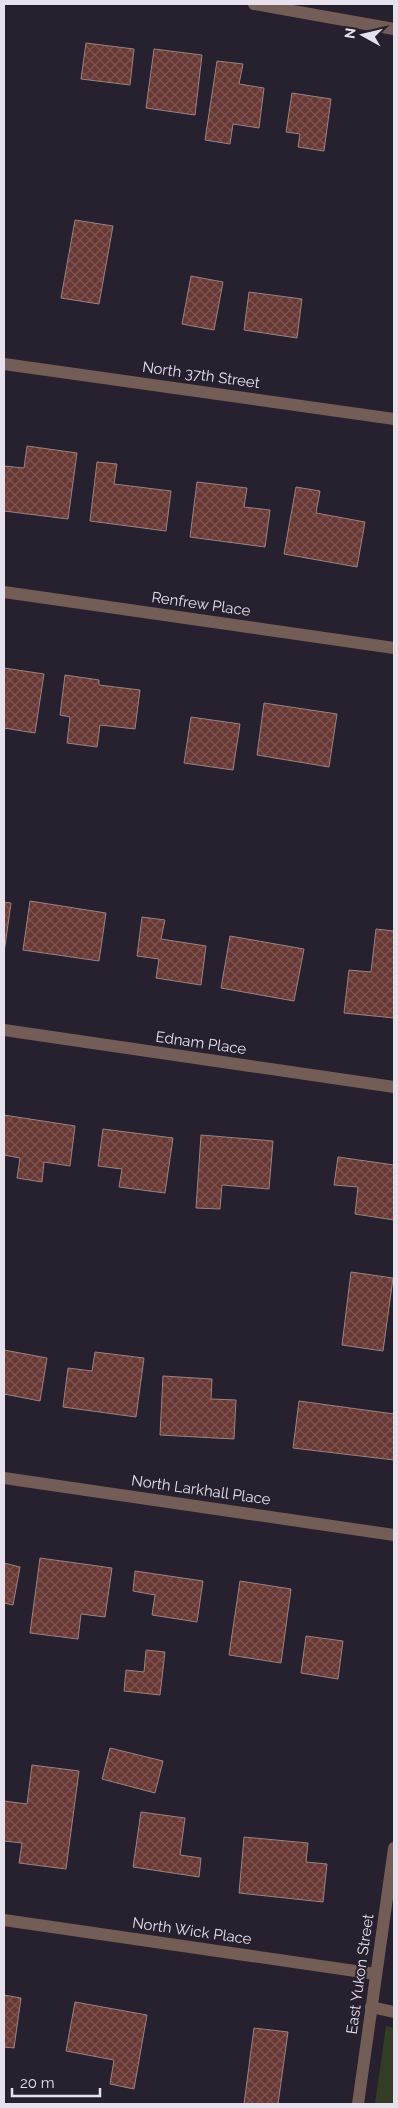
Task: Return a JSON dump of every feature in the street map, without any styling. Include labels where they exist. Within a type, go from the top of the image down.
[{"type":"street","points":[[254,4],[394,29]]},
{"type":"street","name":"North 37th Street","points":[[4,364],[394,419]]},
{"type":"street","name":"Renfrew Place","points":[[4,592],[394,648]]},
{"type":"street","name":"Ednam Place","points":[[4,1030],[394,1087]]},
{"type":"street","name":"North Larkhall Place","points":[[4,1478],[394,1535]]},
{"type":"street","name":"East Yukon Street","points":[[358,2104],[394,1848]]},
{"type":"street","name":"North Wick Place","points":[[4,1920],[376,1974]]},
{"type":"street","points":[[372,2007],[394,2012]]},
{"type":"green space","points":[[386,2026],[394,2028],[394,2104],[375,2104]]},
{"type":"building","points":[[86,43],[134,49],[130,85],[81,79]]},
{"type":"building","points":[[154,49],[202,55],[195,115],[146,108]]},
{"type":"building","points":[[217,61],[243,64],[239,84],[264,88],[259,128],[233,124],[230,144],[205,140]]},
{"type":"building","points":[[292,93],[331,99],[324,151],[298,147],[300,134],[286,132]]},
{"type":"building","points":[[75,220],[113,226],[99,304],[61,298]]},
{"type":"building","points":[[191,276],[223,282],[214,330],[182,324]]},
{"type":"building","points":[[249,292],[302,299],[297,338],[244,330]]},
{"type":"building","points":[[27,446],[77,453],[68,519],[4,511],[4,466],[24,468]]},
{"type":"building","points":[[97,462],[117,464],[114,484],[171,491],[166,531],[90,521]]},
{"type":"building","points":[[197,482],[247,488],[244,507],[270,510],[265,547],[190,537]]},
{"type":"building","points":[[296,487],[320,491],[316,513],[365,522],[357,567],[284,554]]},
{"type":"building","points":[[4,668],[44,674],[35,733],[4,728]]},
{"type":"building","points":[[65,675],[99,680],[99,685],[140,690],[135,729],[100,725],[97,747],[67,743],[70,717],[60,715]]},
{"type":"building","points":[[264,703],[337,714],[329,767],[257,755]]},
{"type":"building","points":[[191,717],[240,724],[233,770],[184,763]]},
{"type":"building","points":[[30,901],[106,913],[99,961],[23,950]]},
{"type":"building","points":[[4,902],[11,903],[4,953]]},
{"type":"building","points":[[142,917],[165,920],[161,939],[206,946],[201,985],[156,978],[159,959],[137,956]]},
{"type":"building","points":[[376,929],[394,931],[394,1018],[344,1013],[349,970],[371,972]]},
{"type":"building","points":[[230,936],[304,949],[294,1001],[221,988]]},
{"type":"building","points":[[4,1115],[75,1126],[70,1166],[44,1162],[42,1182],[17,1178],[20,1158],[4,1155]]},
{"type":"building","points":[[103,1129],[173,1138],[165,1193],[119,1187],[122,1169],[98,1166]]},
{"type":"building","points":[[201,1135],[273,1141],[269,1189],[222,1185],[220,1209],[196,1208]]},
{"type":"building","points":[[338,1157],[394,1165],[394,1220],[355,1214],[358,1187],[334,1185]]},
{"type":"building","points":[[351,1272],[393,1278],[383,1351],[342,1345]]},
{"type":"building","points":[[4,1350],[47,1358],[40,1401],[4,1394]]},
{"type":"building","points":[[95,1352],[144,1358],[136,1417],[63,1407],[68,1368],[92,1371]]},
{"type":"building","points":[[163,1376],[212,1379],[211,1399],[236,1400],[234,1439],[160,1435]]},
{"type":"building","points":[[299,1401],[394,1414],[394,1460],[293,1448]]},
{"type":"building","points":[[40,1558],[112,1568],[105,1617],[81,1614],[78,1639],[30,1633]]},
{"type":"building","points":[[4,1563],[20,1567],[13,1605],[4,1603]]},
{"type":"building","points":[[135,1571],[203,1581],[197,1622],[152,1615],[155,1595],[133,1591]]},
{"type":"building","points":[[240,1581],[291,1589],[281,1663],[229,1655]]},
{"type":"building","points":[[306,1636],[343,1641],[338,1679],[301,1673]]},
{"type":"building","points":[[146,1650],[165,1652],[160,1695],[124,1691],[126,1670],[144,1672]]},
{"type":"building","points":[[110,1748],[163,1761],[155,1793],[102,1779]]},
{"type":"building","points":[[32,1765],[79,1771],[66,1869],[19,1863],[22,1843],[4,1841],[4,1801],[27,1804]]},
{"type":"building","points":[[141,1812],[185,1818],[180,1855],[201,1858],[199,1877],[133,1867]]},
{"type":"building","points":[[244,1837],[308,1843],[306,1862],[327,1864],[323,1902],[239,1893]]},
{"type":"building","points":[[4,1995],[21,1998],[14,2048],[4,2047]]},
{"type":"building","points":[[75,2002],[147,2015],[134,2089],[110,2084],[114,2060],[66,2051]]},
{"type":"building","points":[[254,2028],[288,2032],[278,2104],[244,2104]]}]
